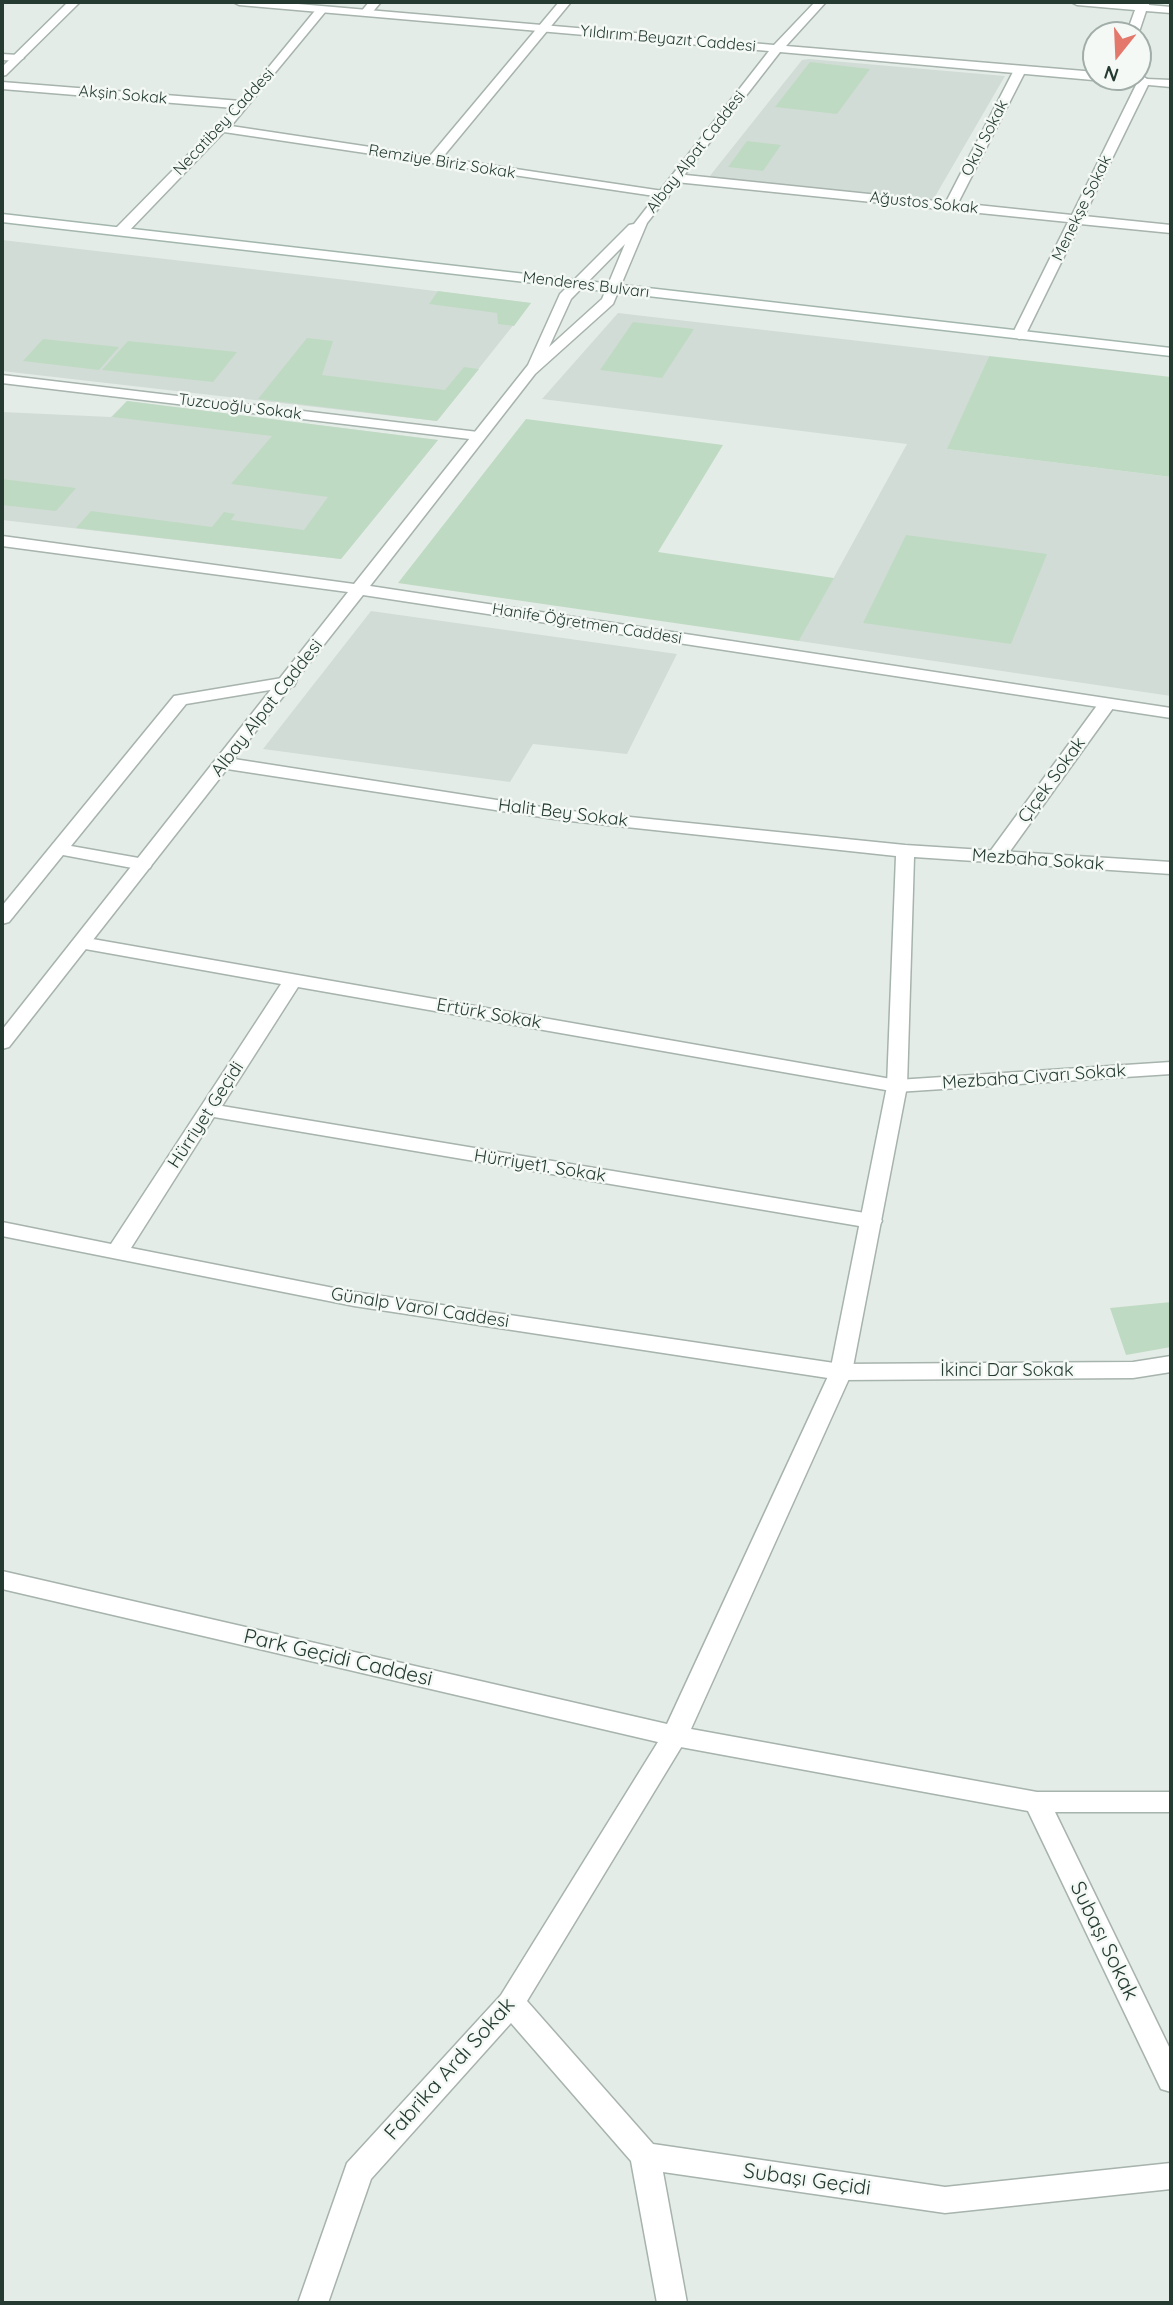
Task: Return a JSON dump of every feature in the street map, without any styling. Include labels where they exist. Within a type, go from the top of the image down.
[{"type":"street","points":[[2,73],[74,2]]},
{"type":"street","name":"Yıldırım Beyazıt Caddesi","points":[[239,2],[1082,75]]},
{"type":"street","points":[[366,13],[375,2]]},
{"type":"street","points":[[433,160],[565,2]]},
{"type":"street","name":"Albay Alpat Caddesi","points":[[530,371],[565,297],[575,284],[641,222],[778,48],[821,2]]},
{"type":"street","points":[[1077,2],[1143,4],[1171,10]]},
{"type":"street","points":[[1137,21],[1143,4]]},
{"type":"street","name":"Necatibey Caddesi","points":[[121,231],[244,105],[322,9]]},
{"type":"street","points":[[2,57],[19,58]]},
{"type":"street","name":"Okul Sokak","points":[[950,206],[1020,70]]},
{"type":"street","points":[[1152,82],[1171,83]]},
{"type":"street","name":"Akşin Sokak","points":[[2,86],[244,105]]},
{"type":"street","name":"Menekşe Sokak","points":[[1019,335],[1139,91]]},
{"type":"street","name":"Remziye Biriz Sokak","points":[[221,128],[663,195]]},
{"type":"street","name":"Ağustos Sokak","points":[[676,178],[1171,229]]},
{"type":"street","name":"Menderes Bulvarı","points":[[2,218],[575,284],[611,295],[1171,365]]},
{"type":"street","name":"Albay Alpat Caddesi","points":[[4,1033],[81,943],[530,371],[611,295],[641,222]]},
{"type":"street","name":"Menderes Bulvarı","points":[[2,232],[565,297],[611,295],[1171,352]]},
{"type":"street","name":"Tuzcuoğlu Sokak","points":[[2,379],[478,436]]},
{"type":"street","name":"Hanife Öğretmen Caddesi","points":[[2,541],[358,589],[1171,713]]},
{"type":"street","points":[[2,918],[180,700],[288,682]]},
{"type":"street","name":"Çiçek Sokak","points":[[996,857],[1107,704]]},
{"type":"street","name":"Halit Bey Sokak","points":[[224,763],[561,815],[905,851]]},
{"type":"street","points":[[58,849],[143,864]]},
{"type":"street","name":"Mezbaha Sokak","points":[[905,851],[1171,868]]},
{"type":"street","name":"Fabrika Ardı Sokak","points":[[313,2303],[358,2172],[511,2003],[675,1735],[842,1372],[897,1086],[905,851]]},
{"type":"street","name":"Ertürk Sokak","points":[[81,943],[897,1086]]},
{"type":"street","name":"Hürriyet Geçidi","points":[[118,1250],[293,980]]},
{"type":"street","name":"Mezbaha Civarı Sokak","points":[[897,1086],[1171,1068]]},
{"type":"street","name":"Hürriyet1. Sokak","points":[[208,1110],[871,1221]]},
{"type":"street","name":"Günalp Varol Caddesi","points":[[2,1229],[354,1299],[842,1372]]},
{"type":"street","name":"İkinci Dar Sokak","points":[[842,1372],[1133,1370],[1171,1364]]},
{"type":"street","name":"Park Geçidi Caddesi","points":[[2,1580],[675,1735],[1037,1802],[1171,1802]]},
{"type":"street","name":"Subaşı Sokak","points":[[1037,1802],[1171,2080]]},
{"type":"street","points":[[511,2003],[645,2156],[672,2303]]},
{"type":"street","name":"Subaşı Geçidi","points":[[645,2156],[945,2200],[1171,2176]]},
{"type":"shaded area","points":[[802,60],[1005,76],[933,200],[709,177]]},
{"type":"shaded area","points":[[2,240],[531,303],[437,421],[2,371]]},
{"type":"shaded area","points":[[618,313],[989,356],[948,449],[1171,477],[1171,696],[799,641],[907,444],[542,399]]},
{"type":"shaded area","points":[[127,401],[438,440],[341,559],[2,520],[2,412],[111,417]]},
{"type":"shaded area","points":[[371,611],[677,654],[627,754],[533,744],[510,782],[263,749]]},
{"type":"green space","points":[[810,62],[870,69],[837,114],[775,107]]},
{"type":"green space","points":[[747,141],[781,145],[763,171],[728,167]]},
{"type":"green space","points":[[438,291],[531,303],[514,326],[498,324],[497,313],[429,304]]},
{"type":"green space","points":[[633,322],[694,329],[662,378],[600,370]]},
{"type":"green space","points":[[307,338],[333,341],[322,375],[445,390],[464,367],[479,369],[437,421],[258,399]]},
{"type":"green space","points":[[43,339],[119,347],[99,370],[23,361]]},
{"type":"green space","points":[[128,341],[237,352],[213,382],[102,370]]},
{"type":"green space","points":[[989,356],[1171,377],[1171,477],[947,449]]},
{"type":"green space","points":[[127,401],[438,440],[341,559],[76,528],[91,511],[212,527],[224,512],[235,514],[231,520],[304,530],[328,497],[231,484],[272,436],[112,417]]},
{"type":"green space","points":[[526,419],[723,445],[658,552],[834,578],[799,641],[398,583]]},
{"type":"green space","points":[[2,479],[76,488],[56,511],[2,505]]},
{"type":"green space","points":[[906,535],[1047,554],[1011,644],[863,623]]},
{"type":"green space","points":[[1171,1302],[1171,1347],[1126,1355],[1110,1308]]}]
